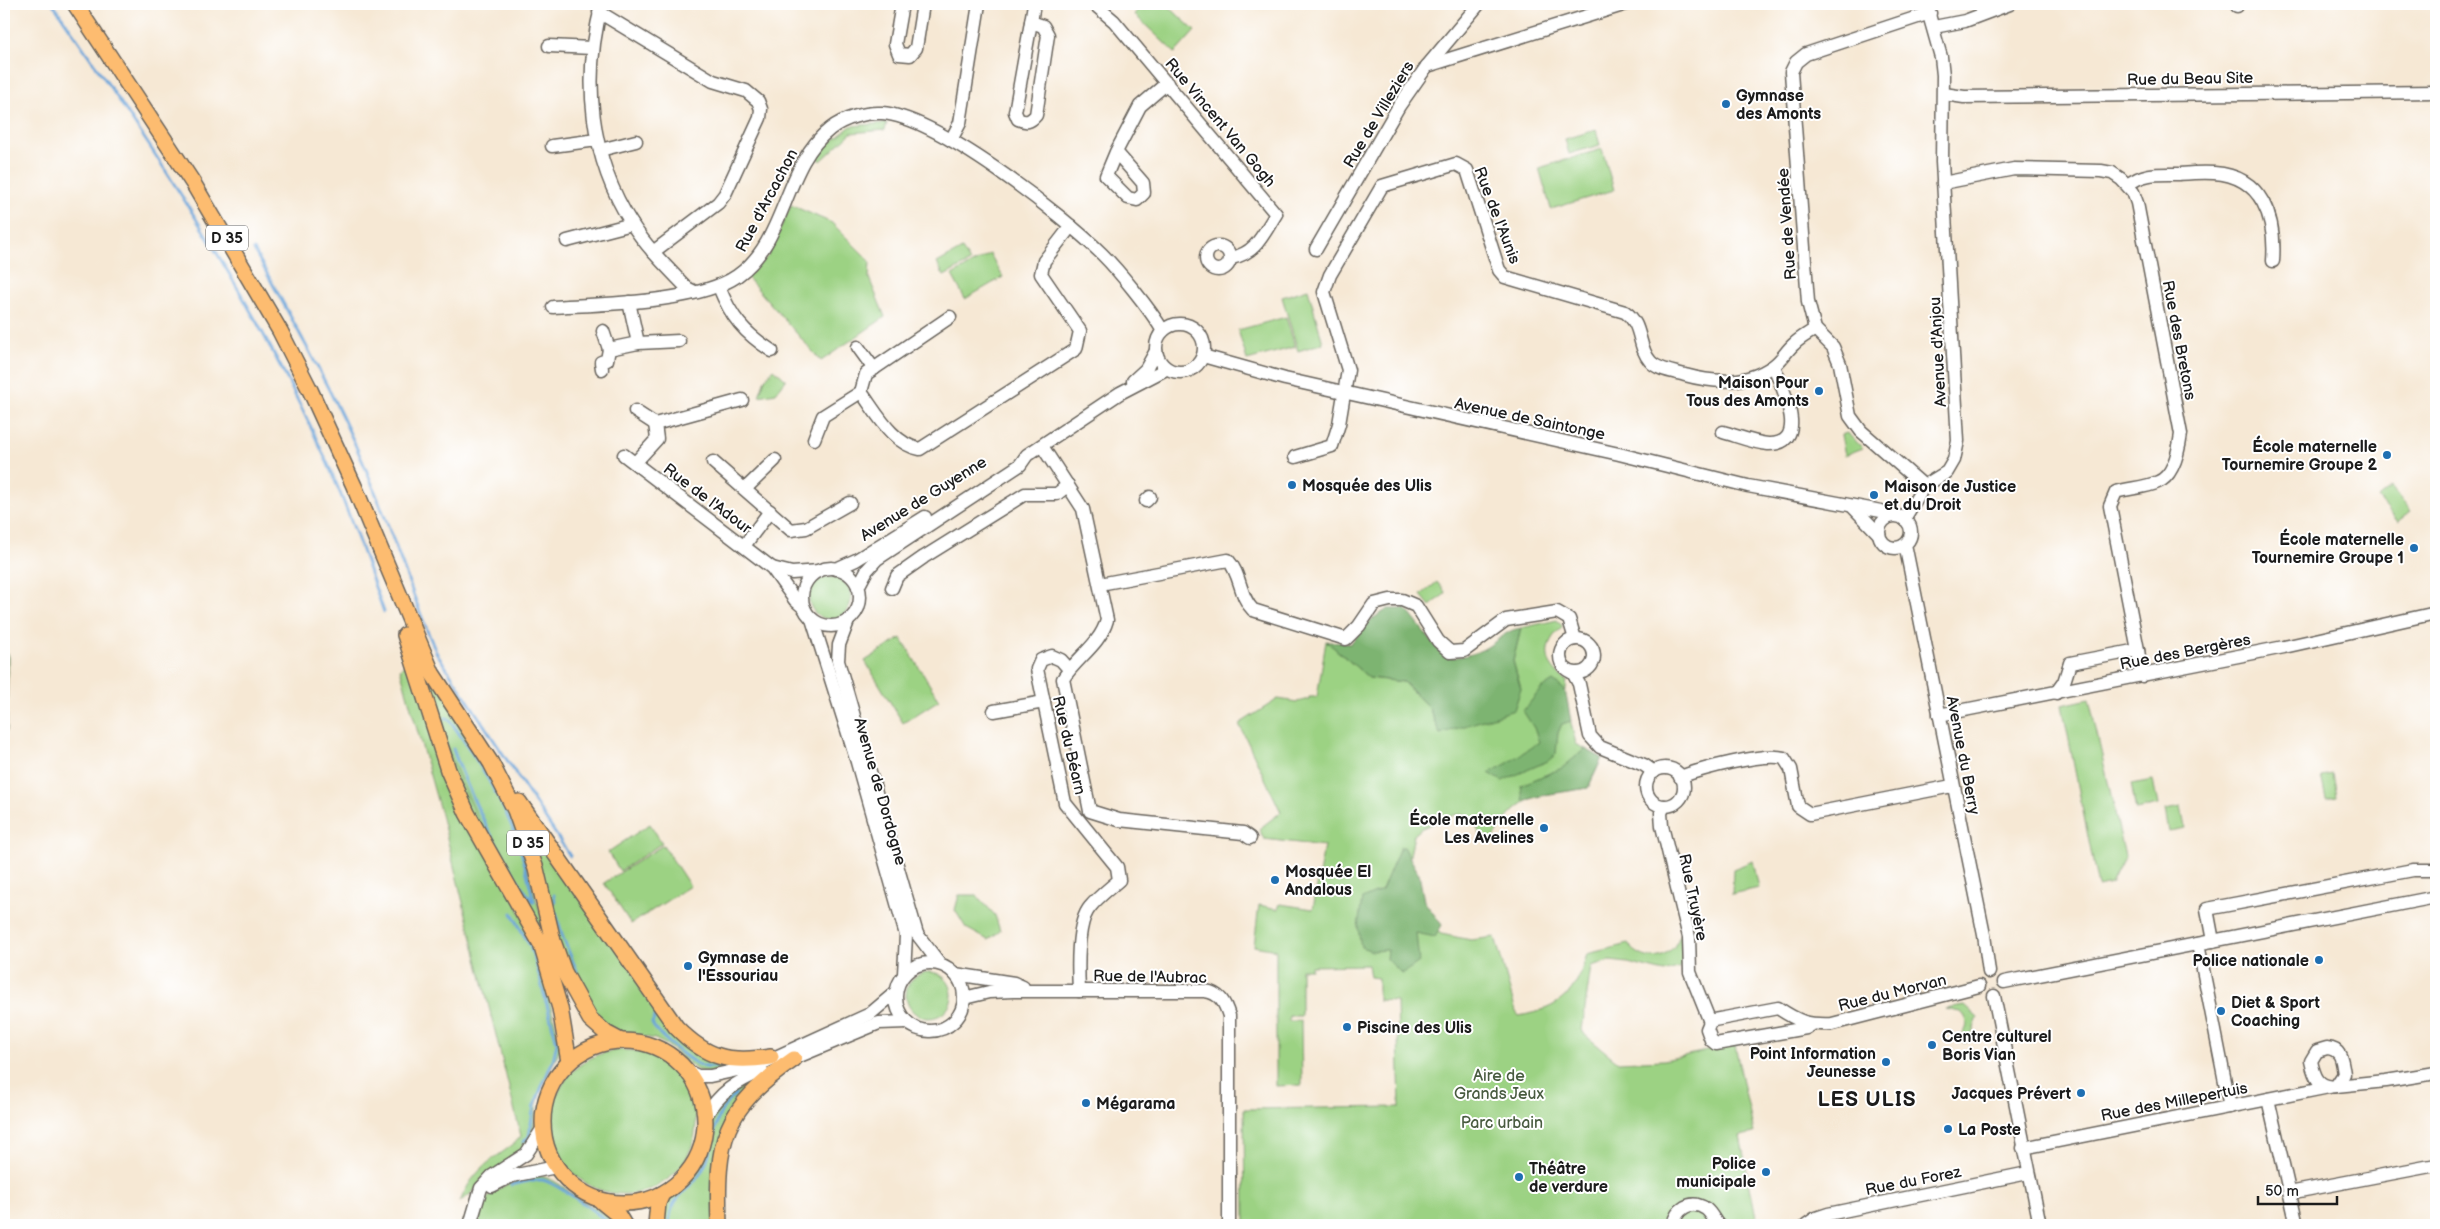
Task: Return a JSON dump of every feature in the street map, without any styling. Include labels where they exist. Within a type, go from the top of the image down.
[{"type":"main road","name":"D 35","points":[[75,4],[193,183],[280,331],[350,477],[432,674],[491,763],[515,810],[528,843],[553,941],[564,972],[590,1019],[606,1033],[621,1041]]},
{"type":"main road","name":"D 35","points":[[380,552],[448,770],[467,813],[541,944],[560,1008],[569,1062]]},
{"type":"main road","points":[[491,763],[502,775],[676,1027],[691,1043],[721,1058],[737,1060],[771,1057]]},
{"type":"main road","points":[[598,1200],[620,1204],[634,1203],[662,1194],[681,1181],[695,1162],[703,1140],[705,1117],[699,1093],[687,1071],[668,1054],[646,1044],[621,1041],[602,1044],[585,1051],[569,1062],[554,1080],[545,1103],[543,1128],[547,1148],[556,1167],[574,1187],[598,1200],[618,1215],[624,1225]]},
{"type":"main road","points":[[719,1225],[718,1179],[720,1158],[725,1138],[745,1100],[760,1085],[794,1059]]},
{"type":"main road","points":[[656,1225],[658,1203],[662,1194]]},
{"type":"street","points":[[902,4],[895,44],[899,54],[910,55],[916,48],[923,4]]},
{"type":"street","points":[[951,140],[960,123],[979,4]]},
{"type":"street","points":[[1031,22],[1043,26],[1048,35],[1036,115],[1032,120],[1026,122],[1018,118],[1015,112],[1034,4]]},
{"type":"street","name":"Rue Vincent Van Gogh","points":[[1094,4],[1114,21],[1168,83],[1276,214],[1251,251],[1242,256],[1231,258]]},
{"type":"street","name":"Rue de Villeziers","points":[[1316,250],[1399,106],[1427,66],[1479,4]]},
{"type":"street","points":[[1427,66],[1626,4]]},
{"type":"street","points":[[1934,27],[1965,21],[2010,4]]},
{"type":"street","points":[[654,252],[718,203],[760,118],[761,109],[758,101],[746,91],[712,81],[600,8],[592,48],[591,94],[598,145],[608,174],[632,224],[654,252],[687,288],[693,291]]},
{"type":"street","name":"Avenue d'Anjou","points":[[1904,519],[1924,486],[1946,472],[1954,460],[1958,441],[1942,162],[1944,94],[1941,58],[1928,8]]},
{"type":"street","name":"Rue de Vendée","points":[[1815,329],[1808,302],[1791,72],[1796,62],[1806,54],[1928,8]]},
{"type":"street","points":[[549,46],[592,48]]},
{"type":"street","points":[[1116,152],[1140,106],[1168,83]]},
{"type":"street","name":"Rue du Beau Site","points":[[1944,94],[1964,97],[2436,92]]},
{"type":"street","name":"Rue d'Arcachon","points":[[553,307],[629,302],[718,287],[746,269],[758,256],[804,160],[813,146],[832,127],[855,116],[882,113],[900,118],[951,140],[976,155],[1071,226],[1103,255],[1163,330]]},
{"type":"street","points":[[552,146],[598,145],[636,141]]},
{"type":"street","name":"Rue de l'Aunis","points":[[1295,457],[1332,446],[1338,429],[1345,393],[1348,370],[1324,292],[1330,274],[1382,186],[1448,166],[1461,164],[1467,170],[1498,266],[1505,277],[1625,312],[1632,317],[1637,325],[1646,354],[1656,366],[1709,382],[1742,379],[1759,374],[1774,366],[1794,344],[1815,329]]},
{"type":"street","points":[[1943,183],[2014,169],[2055,169],[2112,174],[2128,185],[2136,178],[2148,174],[2214,173],[2240,180],[2249,186],[2263,201],[2269,214],[2274,239],[2273,261]]},
{"type":"street","name":"Rue des Bretons","points":[[2128,185],[2137,203],[2182,434],[2179,448],[2165,477],[2158,482],[2116,492],[2110,506],[2138,650]]},
{"type":"street","points":[[567,241],[632,224]]},
{"type":"street","points":[[862,392],[886,426],[911,448],[920,449],[1076,348],[1080,331],[1041,274],[1044,261],[1071,226]]},
{"type":"street","points":[[718,287],[738,323],[752,338],[772,351]]},
{"type":"street","points":[[629,302],[638,343]]},
{"type":"street","points":[[814,439],[823,416],[862,392],[866,374],[950,317]]},
{"type":"street","points":[[1183,324],[1196,330],[1203,342],[1203,356],[1194,368],[1180,373],[1166,369],[1157,358],[1158,336],[1163,330],[1169,326],[1183,324]]},
{"type":"street","points":[[1815,329],[1833,347],[1840,364],[1850,416],[1861,431],[1924,486]]},
{"type":"street","points":[[602,368],[601,362],[607,360],[609,349],[603,331]]},
{"type":"street","points":[[609,349],[638,343],[679,341]]},
{"type":"street","points":[[858,347],[874,369]]},
{"type":"street","name":"Avenue de Guyenne","points":[[1120,393],[1146,369],[1156,351]]},
{"type":"street","name":"Avenue de Saintonge","points":[[1203,356],[1250,370],[1345,393],[1619,454],[1748,486],[1881,511],[1889,517]]},
{"type":"street","points":[[1723,432],[1768,444],[1781,441],[1790,434],[1793,425],[1774,366]]},
{"type":"street","name":"Avenue de Guyenne","points":[[836,569],[856,560],[952,501],[1015,458],[1027,455],[1042,446],[1120,393],[1166,369]]},
{"type":"street","points":[[635,411],[655,424],[742,400]]},
{"type":"street","name":"Rue de l'Adour","points":[[655,424],[657,439],[629,459],[772,568],[796,602],[808,613]]},
{"type":"street","points":[[1042,446],[1082,509],[1107,620],[1104,630],[1093,645],[1069,669],[1063,679],[1090,811],[1118,820],[1243,833],[1250,838]]},
{"type":"street","name":"Avenue de Guyenne","points":[[858,587],[867,570],[877,559],[1020,465],[1027,455]]},
{"type":"street","points":[[745,489],[775,460]]},
{"type":"street","points":[[713,462],[792,530],[806,528],[850,503]]},
{"type":"street","points":[[892,588],[897,576],[1025,494],[1057,494],[1068,485]]},
{"type":"street","points":[[1852,506],[1888,547],[1898,548],[1903,546],[1910,538],[1911,533],[1904,519],[1897,516],[1889,517],[1880,524],[1878,534]]},
{"type":"street","points":[[744,546],[770,511]]},
{"type":"street","name":"Avenue du Berry","points":[[1903,546],[1910,570],[1952,786],[1984,935],[1989,972]]},
{"type":"street","points":[[1100,584],[1228,560],[1235,568],[1246,602],[1253,610],[1346,639],[1359,626],[1374,604],[1390,600],[1402,600],[1416,606],[1438,641],[1450,652],[1464,651],[1506,620],[1557,612],[1570,619],[1576,639]]},
{"type":"street","name":"Rue de l'Adour","points":[[772,568],[792,573],[820,571]]},
{"type":"street","points":[[836,569],[852,578],[858,587],[860,601],[858,609],[848,621],[830,626],[820,624],[808,613],[803,591],[812,576],[820,571],[836,569]]},
{"type":"street","name":"Avenue de Dordogne","points":[[808,613],[857,762],[906,936],[904,974]]},
{"type":"street","name":"Rue des Bergères","points":[[1939,715],[2142,676],[2436,613]]},
{"type":"street","name":"Avenue de Dordogne","points":[[848,621],[839,645],[838,661],[917,934],[940,964]]},
{"type":"street","points":[[1574,673],[1590,668],[1594,657],[1591,646],[1586,642],[1576,639],[1565,643],[1560,653],[1561,664],[1574,673],[1579,684],[1590,736],[1594,743],[1644,765],[1654,772]]},
{"type":"street","points":[[2056,693],[2064,682],[2070,663],[2138,650],[2142,676]]},
{"type":"street","name":"Rue du Béarn","points":[[1069,669],[1061,660],[1052,656],[1041,660],[1037,669],[1065,802],[1117,867],[1119,880],[1089,908],[1083,921],[1078,969],[1079,991]]},
{"type":"street","points":[[994,712],[1044,702]]},
{"type":"street","points":[[1680,777],[1696,771],[1778,756],[1784,758],[1789,763],[1798,806],[1810,814],[1952,786]]},
{"type":"street","points":[[1671,770],[1680,777],[1684,788],[1680,799],[1675,803],[1664,806],[1654,803],[1648,795],[1647,782],[1654,772],[1671,770]]},
{"type":"street","name":"Rue Truyère","points":[[1664,806],[1661,813],[1662,826],[1689,937],[1690,972],[1710,1022]]},
{"type":"street","points":[[2213,942],[2207,909],[2413,870],[2436,870]]},
{"type":"street","points":[[2004,982],[2436,897]]},
{"type":"street","points":[[2198,944],[2230,1107]]},
{"type":"street","points":[[687,1071],[698,1076],[725,1074],[756,1066],[771,1057],[870,1014],[896,992],[904,974],[920,964],[940,964],[955,974],[963,989],[964,998],[962,1008],[956,1019],[940,1029],[922,1030],[907,1022],[900,1014],[896,992]]},
{"type":"street","points":[[1989,972],[2000,975],[2004,982],[2002,992],[1994,996],[1985,994],[1980,986],[1982,976],[1989,972]]},
{"type":"street","name":"Rue de l'Aubrac","points":[[955,974],[1014,983],[1032,990]]},
{"type":"street","name":"Rue du Morvan","points":[[1812,1025],[1806,1028],[1716,1044],[1708,1034],[1710,1022],[1778,1008],[1798,1021],[1812,1025],[1832,1024],[1980,986]]},
{"type":"street","name":"Rue de l'Aubrac","points":[[964,998],[988,992],[1032,990],[1205,991],[1212,992],[1224,1002],[1229,1016],[1229,1225]]},
{"type":"street","points":[[1994,996],[2028,1173],[2040,1225]]},
{"type":"street","points":[[705,1117],[718,1098],[737,1082],[880,1023],[907,1022]]},
{"type":"street","points":[[2268,1100],[2332,1086],[2386,1081],[2436,1073]]},
{"type":"street","name":"Rue des Millepertuis","points":[[2024,1148],[2268,1100],[2296,1221]]},
{"type":"street","points":[[470,1225],[481,1188],[492,1176],[526,1154],[543,1128]]},
{"type":"street","points":[[2289,1193],[2436,1165]]},
{"type":"street","points":[[479,1197],[500,1180],[556,1167]]},
{"type":"street","name":"Rue du Forez","points":[[1806,1225],[1816,1218],[1828,1214],[2028,1173]]},
{"type":"street","points":[[1673,1225],[1677,1212],[1693,1205],[1707,1210],[1718,1225]]},
{"type":"green space","points":[[1144,4],[1166,4],[1195,31],[1175,53],[1134,14]]},
{"type":"green space","points":[[887,123],[885,130],[851,133],[821,161],[815,155],[851,126]]},
{"type":"green space","points":[[1596,130],[1600,145],[1569,154],[1565,139]]},
{"type":"green space","points":[[1602,149],[1614,190],[1551,209],[1539,168]]},
{"type":"green space","points":[[791,205],[832,223],[870,261],[869,278],[885,317],[821,361],[747,277],[768,256]]},
{"type":"green space","points":[[962,249],[970,262],[944,276],[937,263]]},
{"type":"green space","points":[[990,254],[1003,277],[965,299],[952,275]]},
{"type":"green space","points":[[1308,289],[1323,343],[1298,351],[1282,297]]},
{"type":"green space","points":[[1286,317],[1295,347],[1247,360],[1238,330]]},
{"type":"green space","points":[[774,369],[786,380],[776,393],[759,396],[765,379]]},
{"type":"green space","points":[[1847,433],[1863,448],[1845,455],[1841,435]]},
{"type":"green space","points":[[2391,487],[2411,512],[2398,522],[2378,498]]},
{"type":"green space","points":[[830,577],[845,583],[851,598],[845,613],[830,619],[815,613],[809,598],[815,583]]},
{"type":"green space","points":[[1437,582],[1446,593],[1430,606],[1421,595]]},
{"type":"green space","points":[[1388,609],[1406,609],[1441,653],[1448,658],[1477,652],[1509,632],[1521,628],[1513,661],[1521,689],[1514,710],[1440,734],[1429,708],[1404,682],[1369,678],[1326,641],[1350,644],[1372,619]]},
{"type":"green space","points":[[1557,620],[1563,627],[1556,633],[1548,647],[1549,662],[1559,675],[1567,680],[1565,698],[1576,744],[1602,758],[1588,788],[1542,795],[1531,799],[1511,813],[1491,841],[1482,839],[1475,823],[1465,814],[1454,815],[1422,828],[1414,835],[1406,875],[1427,924],[1441,934],[1471,940],[1495,937],[1516,1012],[1519,1016],[1546,1009],[1565,997],[1578,979],[1587,954],[1628,944],[1643,956],[1659,957],[1672,949],[1681,932],[1683,961],[1681,967],[1664,972],[1628,963],[1610,961],[1591,966],[1582,1030],[1585,1035],[1618,1062],[1664,1060],[1735,1045],[1754,1133],[1740,1136],[1757,1222],[1738,1225],[1245,1225],[1244,1109],[1400,1107],[1397,1001],[1378,1000],[1378,978],[1370,977],[1368,965],[1311,966],[1311,969],[1301,969],[1301,1016],[1289,1016],[1289,1021],[1301,1021],[1302,1085],[1276,1086],[1276,950],[1254,946],[1259,905],[1278,909],[1280,904],[1313,909],[1324,846],[1264,839],[1259,829],[1281,812],[1239,724],[1278,699],[1297,702],[1309,699],[1309,697],[1317,697],[1326,641],[1369,678],[1403,682],[1429,708],[1440,734],[1521,689],[1513,661],[1521,628]]},
{"type":"green space","points":[[408,635],[479,752],[514,816],[548,942],[472,810],[458,778]]},
{"type":"green space","points":[[901,638],[939,700],[903,723],[865,661]]},
{"type":"green space","points":[[4,654],[8,654],[7,731],[4,731]]},
{"type":"green space","points":[[408,663],[537,950],[561,1047],[541,1091],[537,1104],[533,1134],[525,1149],[484,1178],[473,1192],[460,1202],[467,1187],[481,1169],[514,1144],[521,1136],[442,818],[400,669]]},
{"type":"green space","points":[[1553,681],[1565,690],[1571,721],[1562,724],[1558,733],[1556,754],[1548,761],[1502,781],[1489,773],[1539,742],[1534,728],[1523,711],[1541,689]]},
{"type":"green space","points":[[2089,699],[2125,856],[2111,884],[2098,887],[2062,705]]},
{"type":"green space","points":[[1585,749],[1602,758],[1588,788],[1544,795],[1523,801],[1521,785],[1562,768]]},
{"type":"green space","points":[[2333,774],[2337,797],[2326,799],[2321,776]]},
{"type":"green space","points":[[2153,780],[2158,805],[2136,810],[2131,784]]},
{"type":"green space","points":[[2181,807],[2185,828],[2169,831],[2165,810]]},
{"type":"green space","points":[[523,816],[678,1036],[734,1064],[709,1073],[697,1070],[667,1045],[655,1039],[615,1031],[593,1016],[559,949]]},
{"type":"green space","points":[[650,824],[662,843],[620,871],[608,852]]},
{"type":"green space","points":[[663,845],[690,886],[631,924],[604,883]]},
{"type":"green space","points":[[1400,847],[1404,847],[1419,874],[1424,901],[1442,925],[1435,937],[1416,933],[1419,962],[1402,974],[1387,959],[1388,950],[1372,951],[1361,947],[1358,927],[1362,899],[1382,890]]},
{"type":"green space","points":[[1753,861],[1759,888],[1732,894],[1733,869]]},
{"type":"green space","points":[[959,895],[976,895],[995,915],[1000,931],[988,940],[966,928],[955,910]]},
{"type":"green space","points":[[929,972],[942,976],[948,982],[952,995],[948,1008],[942,1014],[929,1018],[916,1014],[910,1008],[906,995],[910,982],[916,976]]},
{"type":"green space","points":[[1965,1006],[1978,1018],[1968,1042],[1963,1043],[1960,1040],[1967,1023],[1964,1016],[1961,1012],[1946,1009]]},
{"type":"green space","points":[[624,1050],[652,1055],[675,1071],[691,1094],[696,1122],[691,1150],[675,1173],[652,1189],[624,1194],[596,1189],[573,1173],[557,1150],[552,1122],[557,1094],[573,1071],[596,1055]]},
{"type":"green space","points":[[764,1075],[725,1124],[714,1225],[663,1225],[664,1209],[668,1200],[695,1174],[705,1156],[712,1118],[718,1105],[728,1093]]},
{"type":"green space","points":[[534,1175],[556,1182],[602,1212],[617,1225],[479,1225],[481,1213],[490,1196],[505,1186]]},
{"type":"waterway","points":[[53,4],[127,111],[197,220],[263,333],[293,390],[339,489],[384,612]]},
{"type":"waterway","points":[[254,250],[312,357],[353,439],[436,652],[570,856]]},
{"type":"waterway","points":[[446,718],[449,719],[478,763],[512,825],[525,864],[534,902]]},
{"type":"waterway","points":[[453,749],[468,788],[488,829],[521,886],[533,902]]},
{"type":"waterway","points":[[554,895],[555,902]]},
{"type":"waterway","points":[[512,913],[530,946],[536,963],[557,1043],[553,1060],[534,1106],[529,1137],[523,1142]]},
{"type":"waterway","points":[[556,913],[563,938],[577,971]]},
{"type":"waterway","points":[[656,1015],[652,1023],[674,1047],[702,1066],[710,1068],[717,1066]]},
{"type":"waterway","points":[[669,1225],[670,1215],[676,1200],[697,1179],[702,1171],[707,1161],[718,1120],[727,1102],[736,1094]]},
{"type":"waterway","points":[[511,1185],[534,1180],[548,1182],[598,1214],[610,1225]]},
{"type":"place","name":"Gymnase des Amonts","points":[[1726,104]]},
{"type":"place","name":"Maison Pour Tous des Amonts","points":[[1819,391]]},
{"type":"place","name":"École maternelle Tournemire Groupe 2","points":[[2387,455]]},
{"type":"place","name":"Mosquée des Ulis","points":[[1292,485]]},
{"type":"place","name":"Maison de Justice et du Droit","points":[[1874,495]]},
{"type":"place","name":"École maternelle Tournemire Groupe 1","points":[[2414,548]]},
{"type":"place","name":"École maternelle Les Avelines","points":[[1544,828]]},
{"type":"place","name":"Mosquée El Andalous","points":[[1275,880]]},
{"type":"place","name":"Police nationale","points":[[2319,960]]},
{"type":"place","name":"Gymnase de l'Essouriau","points":[[688,966]]},
{"type":"place","name":"Diet & Sport Coaching","points":[[2221,1011]]},
{"type":"place","name":"Piscine des Ulis","points":[[1347,1027]]},
{"type":"place","name":"Centre culturel Boris Vian","points":[[1932,1045]]},
{"type":"place","name":"Point Information Jeunesse","points":[[1886,1062]]},
{"type":"place","name":"Jacques Prévert","points":[[2081,1093]]},
{"type":"place","name":"Mégarama","points":[[1086,1103]]},
{"type":"place","name":"La Poste","points":[[1948,1129]]},
{"type":"place","name":"Police municipale","points":[[1766,1172]]},
{"type":"place","name":"Théâtre de verdure","points":[[1519,1177]]},
{"type":"district","name":"LES ULIS","points":[[1867,1099]]},
{"type":"park label","name":"Aire de Grands Jeux","points":[[1499,1084]]},
{"type":"park label","name":"Parc urbain","points":[[1502,1122]]}]
